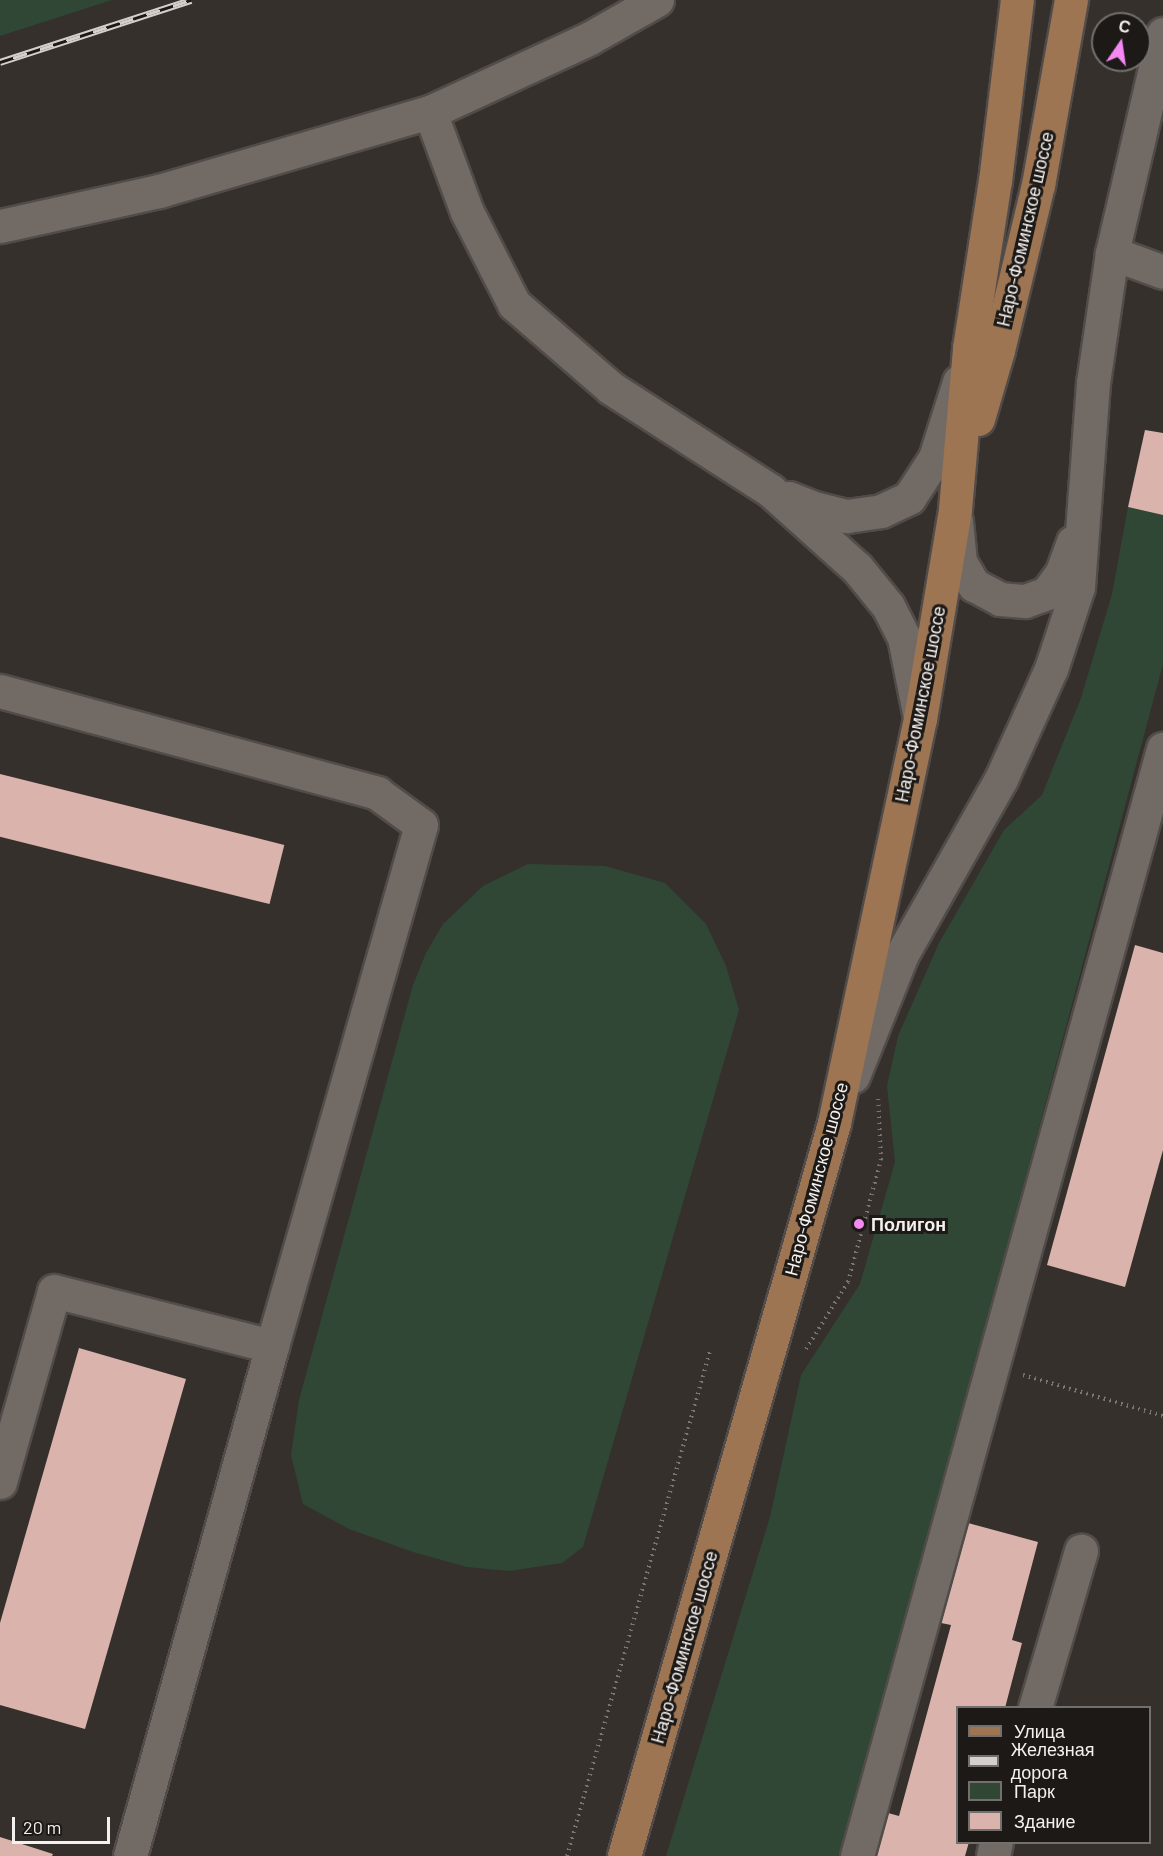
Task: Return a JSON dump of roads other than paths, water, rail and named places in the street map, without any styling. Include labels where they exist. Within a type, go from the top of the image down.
[{"type":"main road","name":"Наро-Фоминское шоссе","points":[[624,1856],[834,1123],[920,719],[956,499],[969,348],[995,181],[1016,0]]},
{"type":"main road","name":"Наро-Фоминское шоссе","points":[[956,499],[998,350],[1038,185],[1071,0]]},
{"type":"street","points":[[0,226],[159,191],[430,112],[590,39],[657,0]]},
{"type":"street","points":[[834,1123],[902,954],[1001,779],[1051,669],[1078,587],[1093,384],[1112,252],[1163,34]]},
{"type":"street","points":[[430,112],[467,212],[514,304],[611,388],[770,490],[857,568],[888,606],[903,637],[920,719]]},
{"type":"street","points":[[1112,252],[1163,272]]},
{"type":"street","points":[[770,490],[814,508],[847,516],[881,511],[909,498],[935,458],[969,348]]},
{"type":"street","points":[[956,499],[960,562],[974,585],[1000,599],[1025,601],[1047,593],[1062,572],[1084,512]]},
{"type":"street","points":[[0,691],[377,793],[421,825],[272,1346],[130,1856]]},
{"type":"street","points":[[857,1856],[1163,749]]},
{"type":"street","points":[[0,1482],[54,1291],[272,1346]]},
{"type":"street","points":[[1035,1706],[1081,1551]]},
{"type":"railway","points":[[0,62],[191,0]]},
{"type":"place","name":"Полигон","points":[[859,1224]]}]
